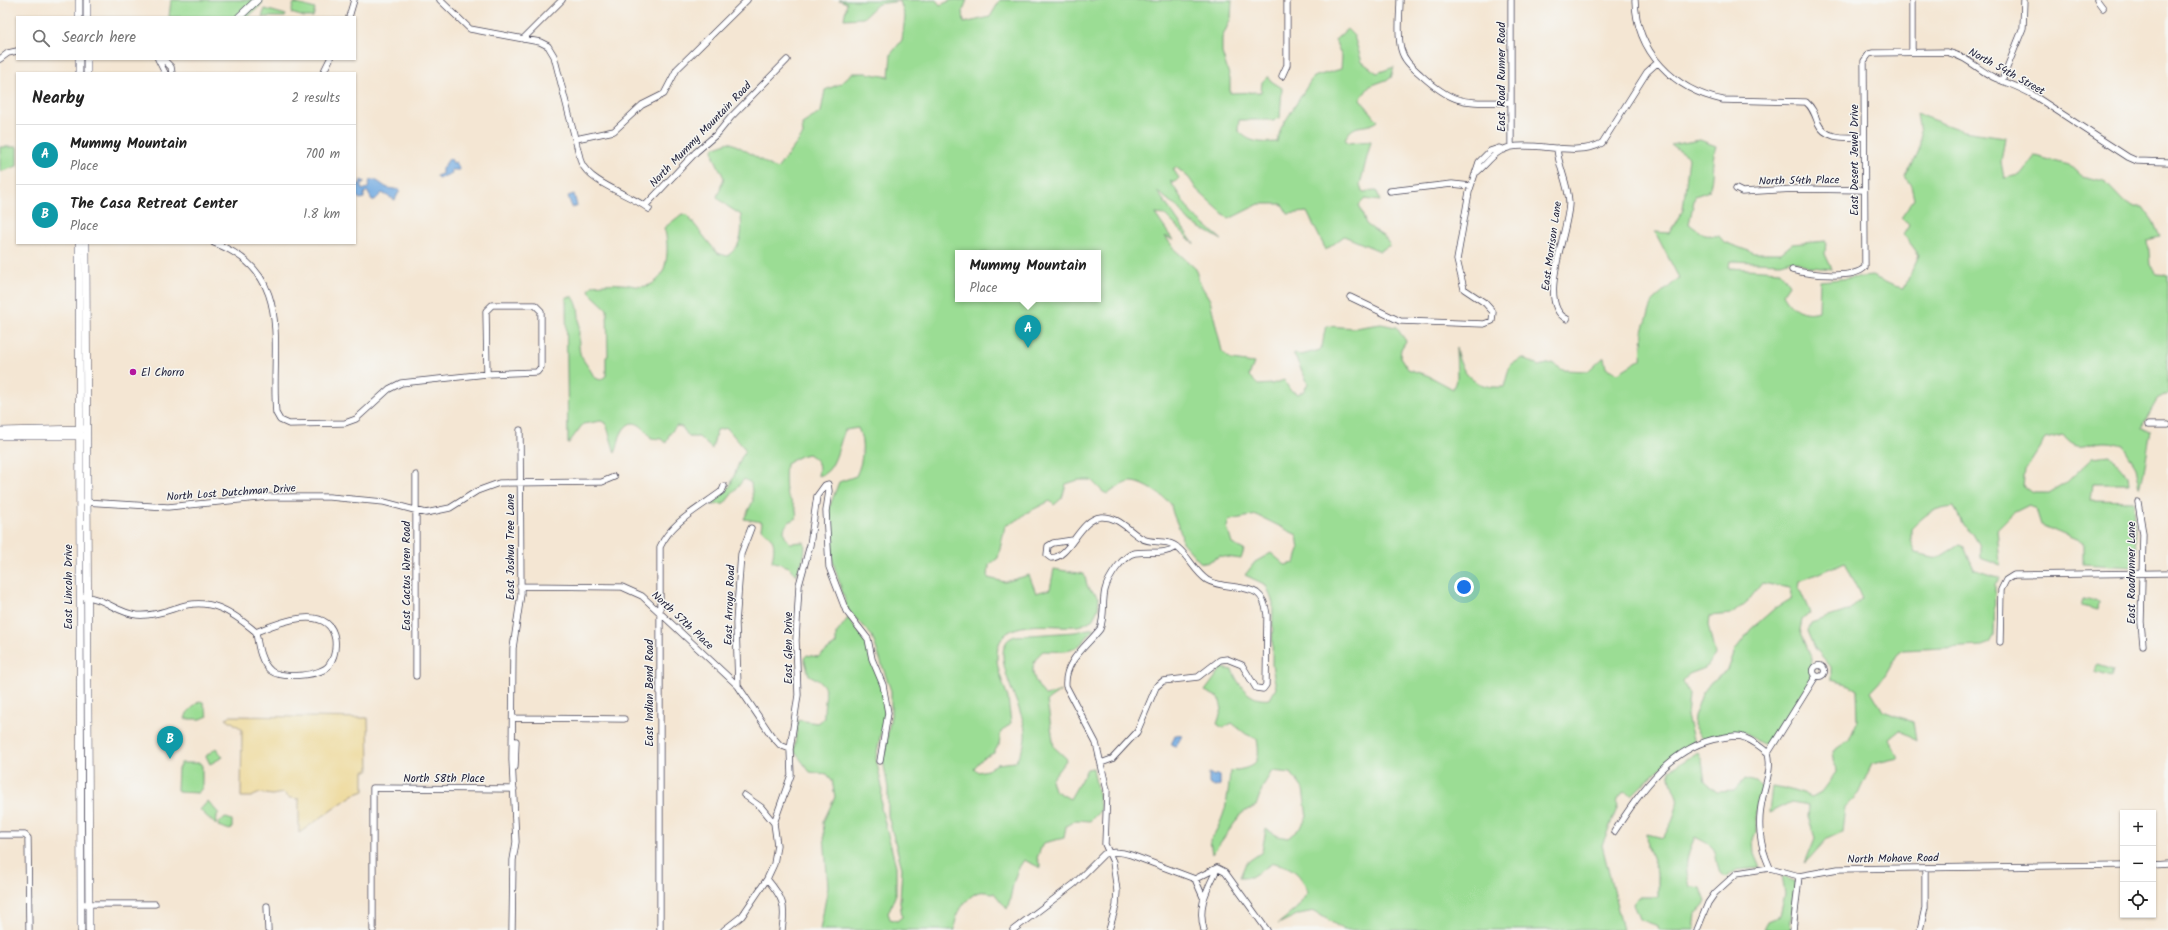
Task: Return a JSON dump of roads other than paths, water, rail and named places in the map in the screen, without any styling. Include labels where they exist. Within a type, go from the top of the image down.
[{"type":"main road","points":[[79,0],[79,16]]},
{"type":"main road","points":[[87,0],[87,16]]},
{"type":"main road","points":[[240,16],[257,0]]},
{"type":"main road","points":[[79,60],[79,72]]},
{"type":"main road","points":[[87,60],[87,72]]},
{"type":"main road","name":"East Lincoln Drive","points":[[79,244],[79,433],[88,596],[89,930]]},
{"type":"main road","points":[[83,244],[86,252]]},
{"type":"main road","name":"East Lincoln Drive","points":[[81,930],[80,596],[87,433],[86,244]]},
{"type":"main road","points":[[0,431],[87,433]]},
{"type":"main road","points":[[0,436],[79,433]]},
{"type":"street","points":[[349,16],[354,0]]},
{"type":"street","name":"North Mummy Mountain Road","points":[[440,0],[470,29],[543,44],[552,52],[581,162],[586,172],[647,208],[696,152],[718,133],[731,117],[787,60]]},
{"type":"street","points":[[523,39],[562,0]]},
{"type":"street","points":[[576,139],[614,131],[642,105],[664,94],[677,69],[747,0]]},
{"type":"street","points":[[1282,76],[1287,65],[1287,0]]},
{"type":"street","points":[[1400,0],[1400,45],[1408,64],[1441,92],[1453,99],[1467,102],[1511,102]]},
{"type":"street","name":"East Road Runner Road","points":[[1350,297],[1400,321],[1484,324],[1492,321],[1493,312],[1485,303],[1464,289],[1458,273],[1458,250],[1471,186],[1479,162],[1490,151],[1499,148],[1504,150],[1511,147],[1511,0]]},
{"type":"street","points":[[1635,0],[1642,35],[1657,63],[1682,84],[1711,97],[1733,101],[1806,102],[1812,106],[1822,130],[1831,136],[1863,137]]},
{"type":"street","points":[[1912,0],[1912,52]]},
{"type":"street","points":[[2002,80],[2023,28],[2024,0]]},
{"type":"street","points":[[2097,0],[2103,8]]},
{"type":"street","points":[[0,59],[8,53],[16,51]]},
{"type":"street","name":"North 54th Street","points":[[1869,54],[1873,52],[1947,52],[1957,55],[2033,95],[2128,157],[2137,161],[2168,162]]},
{"type":"street","name":"East Desert Jewel Drive","points":[[1792,270],[1822,274],[1851,274],[1861,271],[1865,267],[1863,137],[1864,61],[1869,54]]},
{"type":"street","points":[[158,60],[164,72]]},
{"type":"street","points":[[164,60],[171,67],[172,72]]},
{"type":"street","points":[[324,72],[330,60]]},
{"type":"street","points":[[1511,147],[1585,147],[1602,142],[1647,72],[1657,63]]},
{"type":"street","name":"East Morrison Lane","points":[[1557,148],[1567,190],[1569,207],[1557,262],[1554,307],[1558,313],[1567,318]]},
{"type":"street","points":[[1390,191],[1452,184],[1471,186]]},
{"type":"street","name":"North 54th Place","points":[[1736,189],[1742,192],[1795,189],[1864,190]]},
{"type":"street","points":[[216,244],[231,251],[253,268],[262,280],[272,301],[275,323],[276,413],[280,420],[284,422],[294,424],[350,422],[389,389],[401,383],[487,374],[532,373],[539,370],[541,367],[541,311],[538,307],[535,305],[492,305],[488,308],[486,311],[487,374]]},
{"type":"street","points":[[2148,425],[2168,425]]},
{"type":"street","name":"East Joshua Tree Lane","points":[[512,930],[513,860],[516,842],[514,769],[516,754],[513,718],[513,648],[520,586],[520,430]]},
{"type":"street","name":"East Cactus Wren Road","points":[[416,475],[416,676]]},
{"type":"street","name":"North Lost Dutchman Drive","points":[[84,502],[168,507],[268,497],[328,497],[384,502],[416,512],[426,513],[450,508],[477,491],[499,483],[602,482],[614,477]]},
{"type":"street","name":"East Glen Drive","points":[[724,930],[742,916],[767,879],[774,864],[777,845],[774,823],[791,775],[790,749],[798,695],[796,640],[799,585],[810,545],[817,496],[825,485],[828,484],[829,491],[826,511],[829,567],[846,611],[868,639],[872,659],[883,685],[888,713],[880,760]]},
{"type":"street","name":"East Indian Bend Road","points":[[660,930],[659,554],[663,540],[683,519],[722,491],[724,486]]},
{"type":"street","name":"East Roadrunner Lane","points":[[2138,502],[2142,522],[2143,574],[2141,622],[2143,645]]},
{"type":"street","points":[[1074,540],[1053,543],[1048,546],[1047,555],[1051,558],[1058,557],[1074,540],[1089,522],[1097,518],[1107,517],[1124,525],[1145,540],[1170,543],[1177,547],[1206,580],[1253,591],[1263,600],[1267,615],[1266,685],[1263,689],[1256,688],[1242,665],[1227,659],[1220,660],[1198,677],[1163,681],[1156,687],[1137,732],[1112,759],[1101,763]]},
{"type":"street","name":"East Arroyo Road","points":[[738,686],[736,623],[740,554],[751,528]]},
{"type":"street","points":[[1109,930],[1116,906],[1117,891],[1113,862],[1105,844],[1107,790],[1096,743],[1066,686],[1066,677],[1072,661],[1100,629],[1103,623],[1105,589],[1124,557],[1134,553],[1170,552],[1177,547]]},
{"type":"street","points":[[2000,642],[2001,590],[2003,583],[2010,577],[2021,574],[2168,574]]},
{"type":"street","name":"North 57th Place","points":[[520,586],[622,587],[642,596],[738,686],[771,735],[780,745],[790,749]]},
{"type":"street","points":[[80,596],[96,598],[137,615],[162,613],[192,604],[213,604],[236,616],[256,632],[259,653],[270,670],[288,676],[305,675],[328,667],[336,647],[334,633],[328,624],[318,619],[297,618],[281,621],[256,632]]},
{"type":"street","points":[[1770,868],[1763,850],[1759,828],[1761,805],[1769,768],[1768,753],[1816,676]]},
{"type":"street","points":[[513,718],[624,719]]},
{"type":"street","points":[[1614,832],[1628,809],[1652,779],[1670,762],[1697,744],[1713,739],[1739,736],[1745,738],[1768,753]]},
{"type":"street","name":"North 58th Place","points":[[373,930],[373,788],[514,788]]},
{"type":"street","points":[[744,795],[761,807],[774,823]]},
{"type":"street","points":[[0,835],[25,835],[28,838],[29,930]]},
{"type":"street","points":[[1013,930],[1074,884],[1104,854],[1108,853],[1121,852],[1131,854],[1194,879],[1203,897]]},
{"type":"street","points":[[2156,865],[2168,864]]},
{"type":"street","name":"North Mohave Road","points":[[1697,930],[1708,902],[1733,875],[1740,872],[1770,868],[1799,876],[1838,869],[2120,865]]},
{"type":"street","points":[[1194,879],[1217,868]]},
{"type":"street","points":[[1204,930],[1200,919],[1200,907],[1203,897],[1217,868]]},
{"type":"street","points":[[1217,868],[1225,872],[1267,930]]},
{"type":"street","points":[[1920,930],[1925,908],[1925,868]]},
{"type":"street","points":[[1793,930],[1799,876]]},
{"type":"street","points":[[767,879],[781,896],[784,915],[782,930]]},
{"type":"street","points":[[81,904],[155,904]]},
{"type":"street","points":[[267,906],[268,930]]},
{"type":"water","points":[[449,159],[451,159],[453,163],[456,162],[460,170],[451,170],[452,173],[438,179],[436,176],[442,174],[442,169]]},
{"type":"water","points":[[361,180],[365,182],[361,186],[362,190],[368,188],[370,180],[373,180],[388,188],[400,190],[395,200],[382,193],[375,200],[372,200],[367,191],[364,194],[364,198],[360,199],[356,196],[356,185],[360,184]]},
{"type":"water","points":[[574,194],[577,206],[572,208],[568,196]]},
{"type":"water","points":[[1175,735],[1182,736],[1176,746],[1171,745]]},
{"type":"water","points":[[1209,773],[1214,776],[1217,774],[1220,775],[1220,785],[1215,787],[1209,784]]},
{"type":"place","name":"Mummy Mountain","points":[[1028,348]]},
{"type":"place","name":"El Chorro","points":[[133,372]]},
{"type":"place","name":"The Casa Retreat Center","points":[[170,759]]}]
